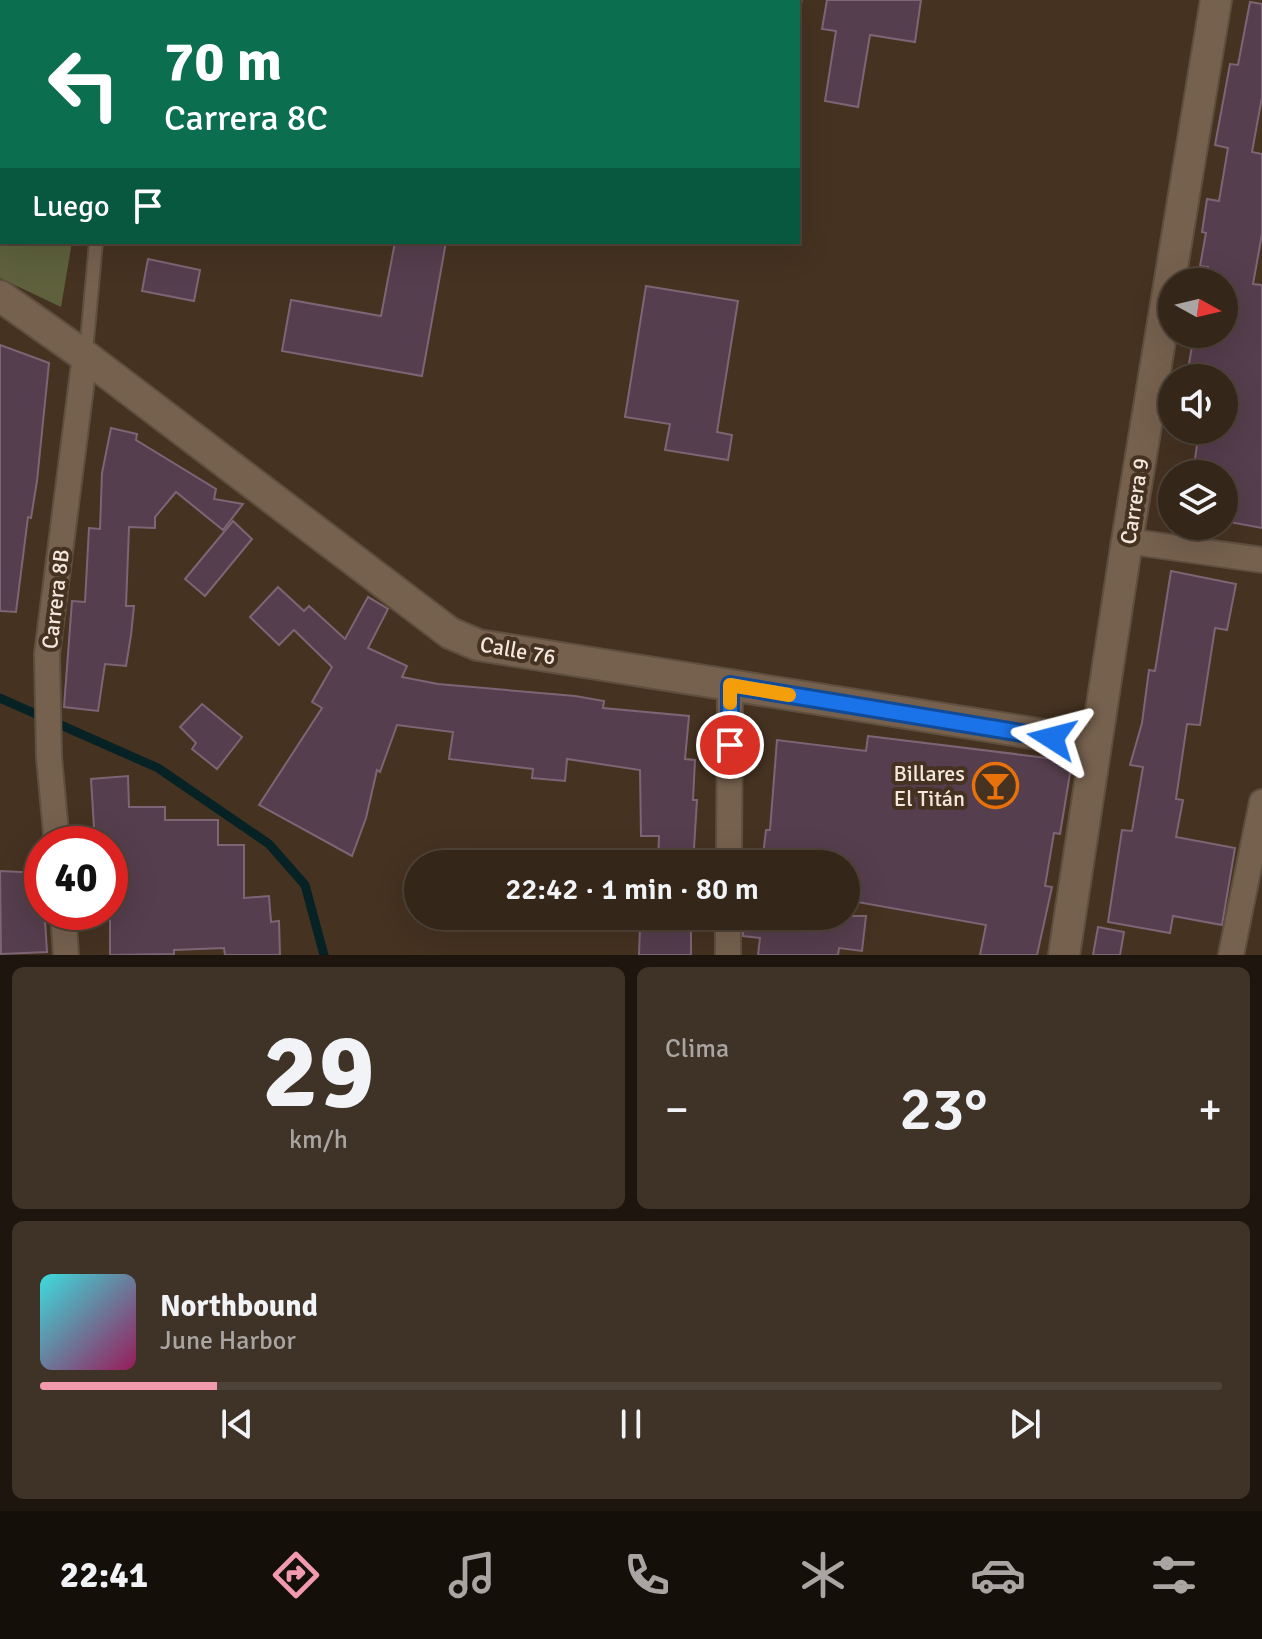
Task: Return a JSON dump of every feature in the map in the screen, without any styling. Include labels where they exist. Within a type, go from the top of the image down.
[{"type":"street","name":"Carrera 9","points":[[1064,955],[1127,541],[1216,0]]},
{"type":"street","name":"Calle 76","points":[[0,296],[85,356],[450,633],[478,645],[1095,743]]},
{"type":"street","name":"Carrera 8B","points":[[55,826],[49,757],[47,654],[85,356]]},
{"type":"street","points":[[1127,541],[1262,560]]},
{"type":"street","points":[[729,850],[730,685]]},
{"type":"street","points":[[1231,955],[1262,802]]},
{"type":"street","points":[[64,930],[66,955]]},
{"type":"street","points":[[728,930],[728,955]]},
{"type":"lane","points":[[85,356],[96,244]]},
{"type":"green space","points":[[0,244],[72,244],[61,307],[0,278]]},
{"type":"building","points":[[827,0],[921,0],[915,42],[870,35],[858,107],[825,101],[836,31],[822,29]]},
{"type":"building","points":[[1250,2],[1262,4],[1262,97],[1252,152],[1262,154],[1262,234],[1253,284],[1262,285],[1262,528],[1238,524],[1238,460],[1195,460],[1197,444],[1238,444],[1238,364],[1189,364],[1192,348],[1238,348],[1238,268],[1200,266],[1206,233],[1202,232],[1207,199],[1219,201],[1228,148],[1215,145],[1230,64],[1238,65]]},
{"type":"building","points":[[395,244],[446,244],[422,376],[282,351],[291,300],[381,316]]},
{"type":"building","points":[[148,259],[200,270],[194,301],[142,291]]},
{"type":"building","points":[[646,286],[738,301],[717,432],[732,435],[728,460],[665,450],[670,424],[625,417]]},
{"type":"building","points":[[0,345],[49,363],[37,481],[31,518],[28,517],[16,612],[0,611]]},
{"type":"building","points":[[111,428],[137,434],[136,440],[216,489],[214,499],[243,504],[223,530],[176,492],[155,517],[155,528],[129,527],[126,606],[134,606],[126,666],[105,664],[98,711],[64,707],[72,601],[85,602],[89,528],[100,529],[102,473]]},
{"type":"building","points":[[233,521],[252,539],[205,596],[185,579]]},
{"type":"building","points":[[1171,571],[1236,584],[1227,630],[1215,628],[1200,725],[1187,724],[1176,799],[1183,800],[1176,837],[1235,848],[1222,925],[1173,916],[1170,933],[1108,922],[1122,830],[1132,831],[1143,767],[1130,765],[1142,723],[1149,670],[1155,671]]},
{"type":"building","points":[[278,587],[304,611],[309,606],[345,639],[368,597],[388,609],[368,648],[407,666],[402,677],[438,684],[575,696],[604,701],[603,708],[689,716],[685,759],[695,760],[693,800],[697,800],[694,850],[658,850],[659,836],[641,836],[640,770],[567,759],[565,781],[532,778],[533,769],[449,759],[453,732],[397,725],[380,772],[377,770],[366,818],[352,856],[259,805],[322,708],[312,702],[332,667],[294,630],[279,645],[250,617]]},
{"type":"building","points":[[202,704],[242,737],[217,769],[192,749],[196,743],[180,727]]},
{"type":"building","points":[[868,736],[1072,761],[1060,834],[1054,833],[1045,886],[1052,887],[1037,955],[980,955],[986,925],[860,902],[860,850],[764,850],[766,830],[770,830],[777,740],[866,751]]},
{"type":"building","points":[[128,776],[129,807],[165,807],[165,820],[218,820],[218,845],[244,845],[244,898],[269,896],[271,922],[279,921],[280,955],[225,955],[224,948],[174,950],[174,954],[110,955],[110,930],[128,930],[128,826],[94,826],[91,779]]},
{"type":"building","points":[[0,871],[24,872],[24,930],[46,930],[47,952],[1,954]]},
{"type":"building","points":[[860,916],[866,916],[862,951],[839,948],[838,955],[758,955],[760,938],[743,936],[743,930],[860,930]]},
{"type":"building","points":[[1098,927],[1124,932],[1120,955],[1093,955]]},
{"type":"building","points":[[640,930],[691,930],[691,955],[639,955]]},
{"type":"waterway","points":[[0,698],[158,768],[269,844],[305,885],[324,955]]},
{"type":"slow traffic","points":[[730,703],[730,685],[789,695]]},
{"type":"place","name":"Billares El Titán","points":[[996,786]]},
{"type":"route","points":[[730,745],[730,685],[1052,738]]}]
